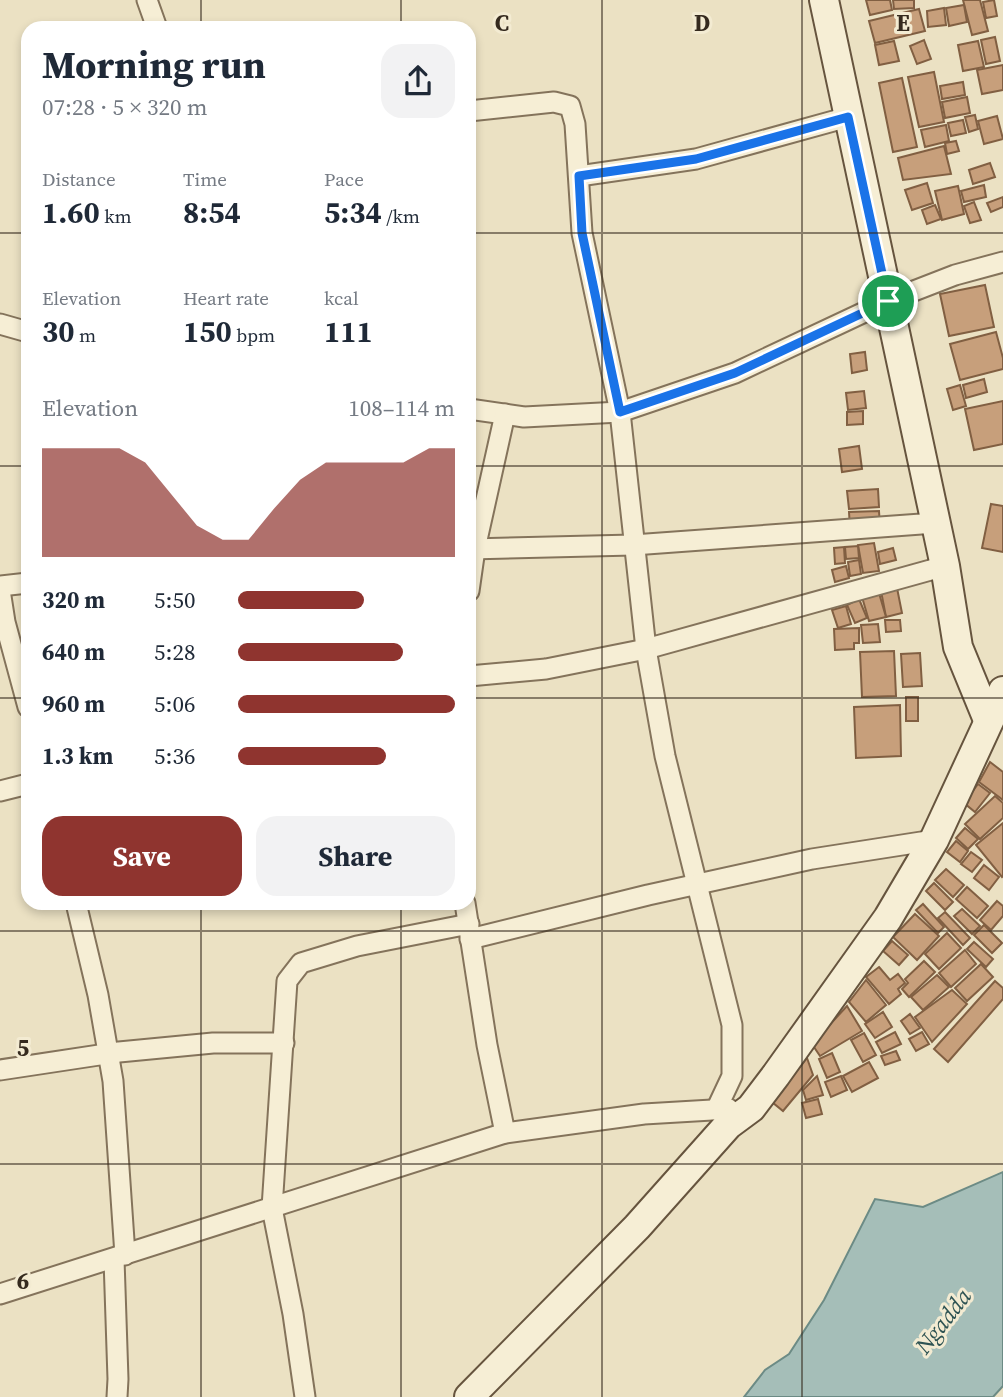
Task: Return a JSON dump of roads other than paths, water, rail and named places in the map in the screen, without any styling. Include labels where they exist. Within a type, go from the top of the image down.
[{"type":"street","points":[[147,0],[154,21]]},
{"type":"street","points":[[824,0],[945,566],[958,647],[988,720]]},
{"type":"street","points":[[476,110],[554,102],[570,106],[575,124],[582,233],[620,412],[646,649],[665,756],[732,1026],[732,1076],[716,1110]]},
{"type":"street","points":[[579,176],[696,159],[848,117]]},
{"type":"street","points":[[476,410],[524,416],[620,412],[735,373],[888,301],[955,275],[1003,261]]},
{"type":"street","points":[[0,324],[21,330]]},
{"type":"street","points":[[476,533],[505,414]]},
{"type":"street","points":[[476,549],[633,545],[936,523]]},
{"type":"street","points":[[476,675],[546,669],[646,649],[945,566]]},
{"type":"street","points":[[21,584],[0,588],[5,622],[21,681]]},
{"type":"street","points":[[469,1397],[637,1227],[728,1125],[751,1108],[888,918],[934,841],[1003,691]]},
{"type":"street","points":[[0,791],[21,786]]},
{"type":"street","points":[[305,1397],[293,1314],[272,1208],[287,981],[301,963],[357,946],[470,932],[811,859],[934,841]]},
{"type":"street","points":[[77,910],[113,1081],[119,1257],[117,1397]]},
{"type":"street","points":[[466,910],[487,1045],[505,1133]]},
{"type":"street","points":[[0,1070],[108,1054],[213,1043],[284,1043]]},
{"type":"street","points":[[0,1294],[505,1133],[643,1114],[751,1108]]},
{"type":"water","name":"Ngadda","points":[[1003,1172],[1003,1386],[993,1397],[744,1397],[765,1370],[789,1354],[824,1300],[875,1199],[923,1207]]}]
